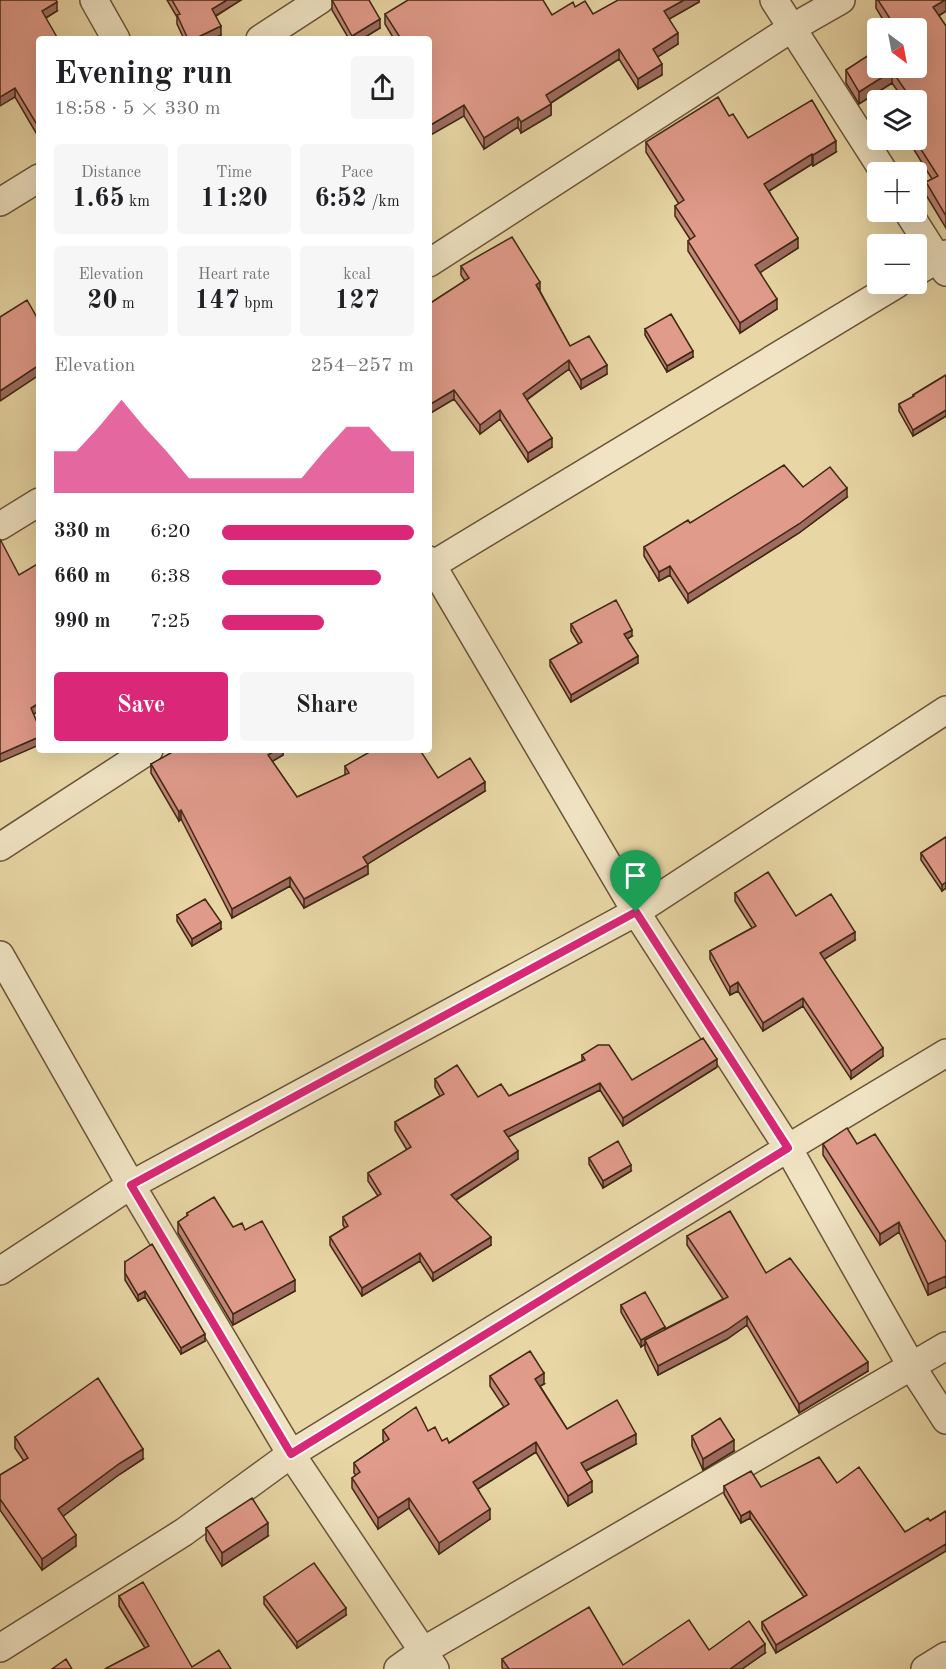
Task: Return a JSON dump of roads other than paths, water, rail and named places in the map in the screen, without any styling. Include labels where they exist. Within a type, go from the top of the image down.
[{"type":"street","points":[[94,0],[114,36]]},
{"type":"street","points":[[265,36],[320,0]]},
{"type":"street","points":[[774,0],[878,162]]},
{"type":"street","points":[[432,261],[792,28],[841,0]]},
{"type":"street","points":[[0,202],[36,180]]},
{"type":"street","points":[[914,222],[937,264]]},
{"type":"street","points":[[432,563],[880,294]]},
{"type":"street","points":[[0,526],[36,504]]},
{"type":"street","points":[[432,567],[636,912],[788,1148],[912,1367],[946,1420]]},
{"type":"street","points":[[0,1271],[131,1185],[636,912],[946,710]]},
{"type":"street","points":[[0,847],[144,753]]},
{"type":"street","points":[[0,955],[131,1185],[291,1454],[429,1660]]},
{"type":"street","points":[[0,1648],[184,1532],[291,1454],[946,1053]]},
{"type":"street","points":[[398,1669],[429,1660],[946,1346]]},
{"type":"street","points":[[925,1669],[946,1656]]}]
